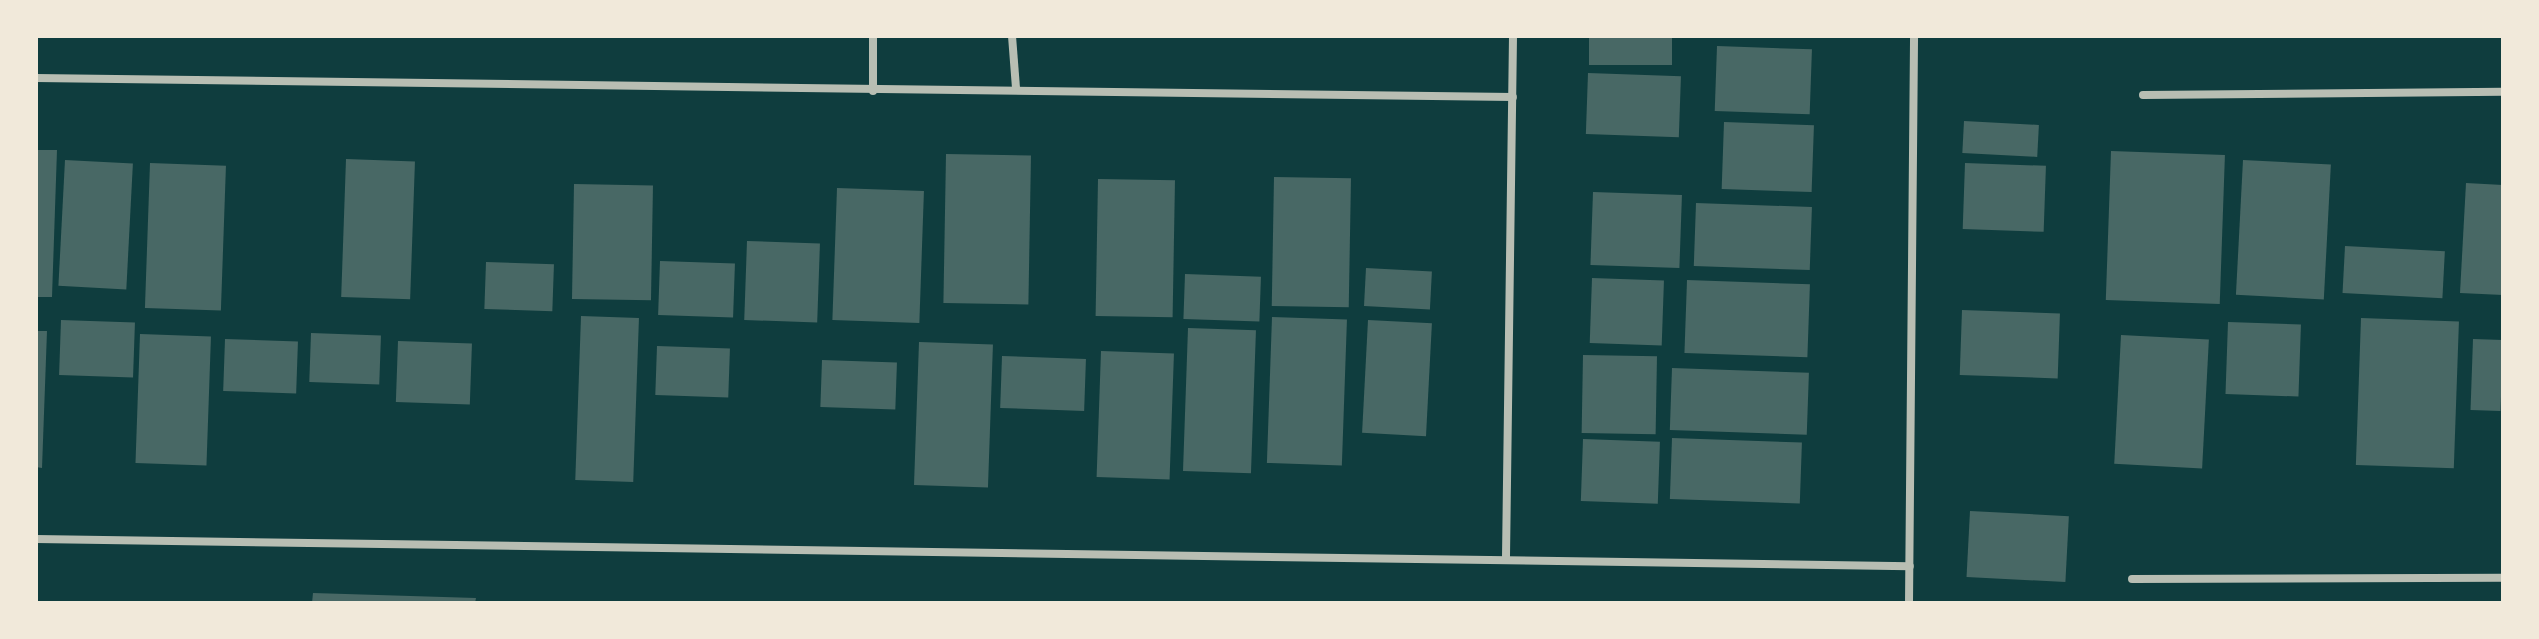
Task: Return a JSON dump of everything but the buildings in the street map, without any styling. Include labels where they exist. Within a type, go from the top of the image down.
[{"type":"street","points":[[873,36],[873,91]]},
{"type":"street","points":[[1012,36],[1016,88]]},
{"type":"street","points":[[1506,557],[1513,36]]},
{"type":"street","points":[[1909,603],[1914,36]]},
{"type":"street","points":[[36,78],[873,91],[1016,88],[1513,97]]},
{"type":"street","points":[[2143,95],[2503,92]]},
{"type":"street","points":[[36,539],[1506,557],[1910,566]]},
{"type":"street","points":[[2132,579],[2503,578]]}]
